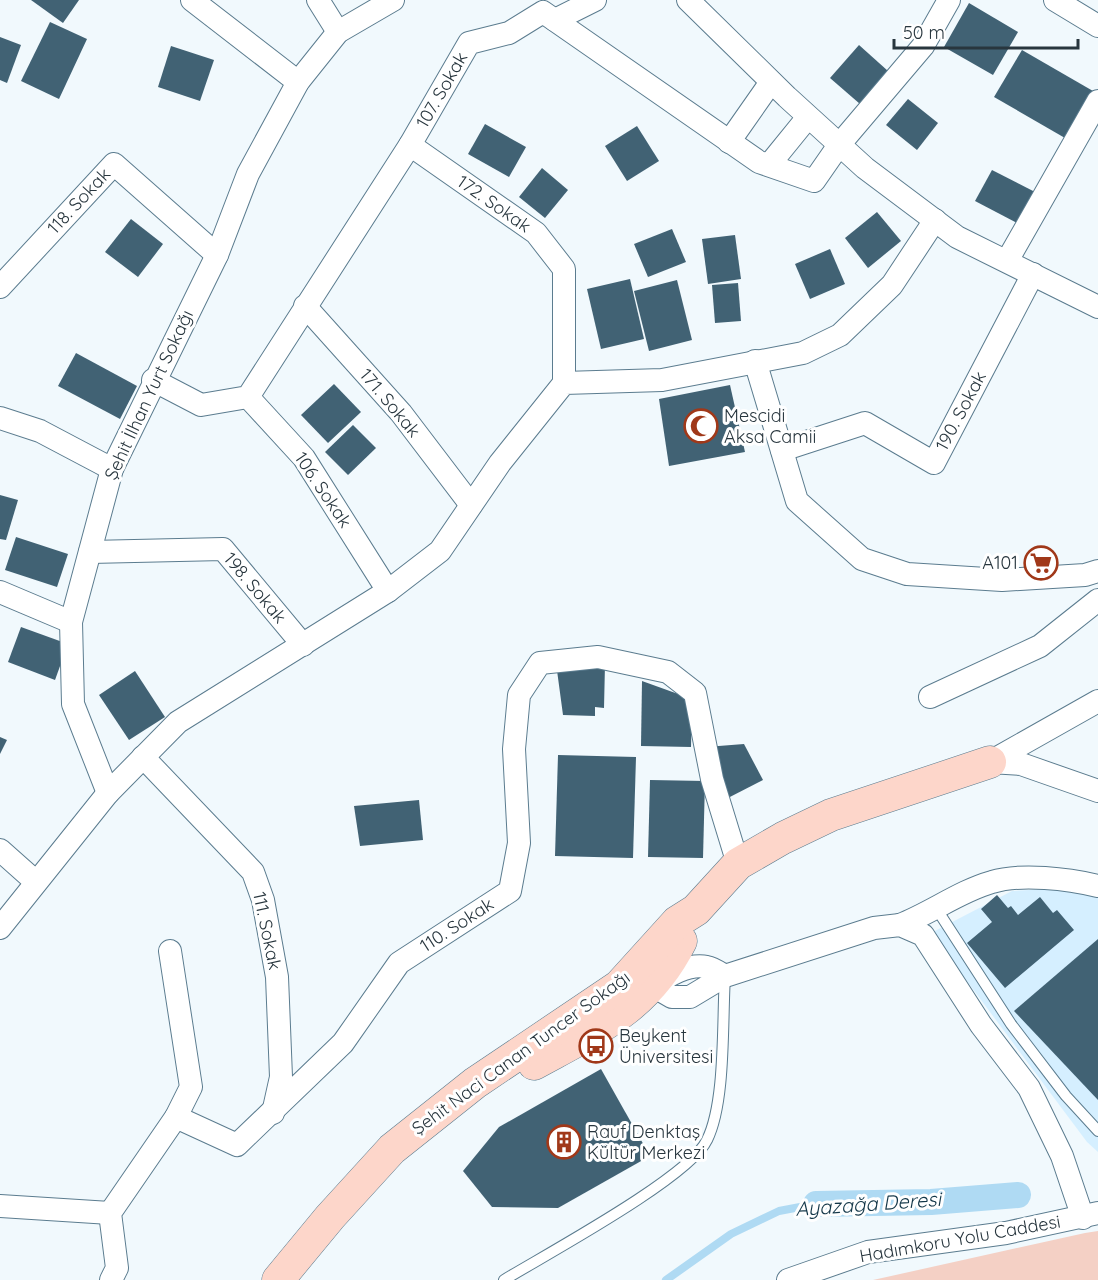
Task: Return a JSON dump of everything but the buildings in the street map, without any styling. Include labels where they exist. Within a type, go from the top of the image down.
[{"type":"street","points":[[192,0],[298,82]]},
{"type":"street","points":[[318,0],[338,32],[393,0]]},
{"type":"street","points":[[595,0],[555,21],[628,69],[680,109],[759,162],[814,181],[839,145],[923,46],[944,2]]},
{"type":"street","points":[[688,0],[771,82],[865,168],[957,237],[1098,307]]},
{"type":"street","points":[[1055,0],[1098,26]]},
{"type":"street","name":"107. Sokak","points":[[248,397],[410,145],[469,43],[509,33],[543,12],[555,21]]},
{"type":"street","name":"Şehit İlhan Yurt Sokağı","points":[[108,793],[73,704],[71,622],[112,469],[153,380],[217,255],[248,174],[298,82],[338,32]]},
{"type":"street","points":[[729,142],[771,82]]},
{"type":"street","points":[[1007,261],[1098,101]]},
{"type":"street","points":[[769,165],[808,117]]},
{"type":"street","name":"172. Sokak","points":[[410,145],[536,233],[564,269],[564,383]]},
{"type":"street","name":"118. Sokak","points":[[0,287],[114,164],[217,255]]},
{"type":"street","points":[[0,930],[108,793],[178,722],[388,591],[440,551],[500,463],[564,383],[662,380],[803,353],[840,334],[892,285],[935,220]]},
{"type":"street","name":"190. Sokak","points":[[782,450],[865,423],[934,463],[1033,274]]},
{"type":"street","name":"171. Sokak","points":[[305,306],[401,413],[471,505]]},
{"type":"street","points":[[755,361],[797,501],[862,559],[907,574],[1002,580],[1085,575],[1098,571]]},
{"type":"street","points":[[153,380],[201,405],[248,397]]},
{"type":"street","name":"106. Sokak","points":[[248,397],[304,458],[388,591]]},
{"type":"street","points":[[0,418],[40,431],[112,469]]},
{"type":"street","name":"198. Sokak","points":[[90,552],[223,549],[303,645]]},
{"type":"street","points":[[0,592],[71,622]]},
{"type":"street","points":[[930,698],[1040,646],[1098,600]]},
{"type":"street","name":"110. Sokak","points":[[176,1117],[237,1145],[273,1113],[343,1043],[399,963],[510,891],[519,843],[514,749],[519,694],[540,663],[598,657],[668,672],[695,693],[712,779],[738,864]]},
{"type":"street","points":[[990,762],[1098,701]]},
{"type":"street","name":"111. Sokak","points":[[143,758],[253,872],[263,900],[277,977],[281,1077],[273,1113]]},
{"type":"street","name":"Şehit Naci Canan Tuncer Sokağı","points":[[299,1280],[374,1194],[419,1150],[466,1110],[518,1074],[620,1015],[677,922],[696,910],[738,864],[783,838],[831,815],[990,762],[1021,764],[1098,791]]},
{"type":"street","points":[[0,850],[36,882]]},
{"type":"street","points":[[644,978],[689,968],[707,967],[724,976],[874,928],[900,925],[993,881],[1075,880],[1098,886]]},
{"type":"street","points":[[900,925],[923,935],[981,1025],[1029,1088],[1090,1215]]},
{"type":"street","points":[[111,1280],[117,1268],[110,1213],[176,1117],[191,1087],[170,951]]},
{"type":"street","name":"Şehit Naci Canan Tuncer Sokağı","points":[[278,1280],[330,1216],[392,1149],[441,1108],[533,1041],[597,1002],[644,978]]},
{"type":"street","points":[[0,1206],[110,1213]]},
{"type":"street","name":"Hadımkoru Yolu Caddesi","points":[[788,1280],[868,1252],[1005,1233],[1090,1215]]},
{"type":"lane","points":[[936,908],[1011,1024],[1066,1096],[1098,1131]]},
{"type":"lane","points":[[504,1280],[675,1175],[706,1143],[715,1119],[724,976]]},
{"type":"shaded area","points":[[1064,888],[1098,896],[1098,1152],[1087,1142],[931,933],[1012,891]]},
{"type":"shaded area","points":[[1098,1231],[1098,1280],[873,1280],[1085,1233]]},
{"type":"waterway","name":"Ayazağa Deresi","points":[[816,1204],[931,1202],[1018,1195]]},
{"type":"waterway","name":"Ayazağa Deresi","points":[[666,1280],[731,1234],[779,1211],[816,1204]]},
{"type":"place","name":"Mescidi Aksa Camii","points":[[701,426]]},
{"type":"place","name":"A101","points":[[1041,563]]},
{"type":"place","name":"Beykent Üniversitesi","points":[[596,1046]]},
{"type":"place","name":"Rauf Denktaş Kültür Merkezi","points":[[564,1142]]}]
